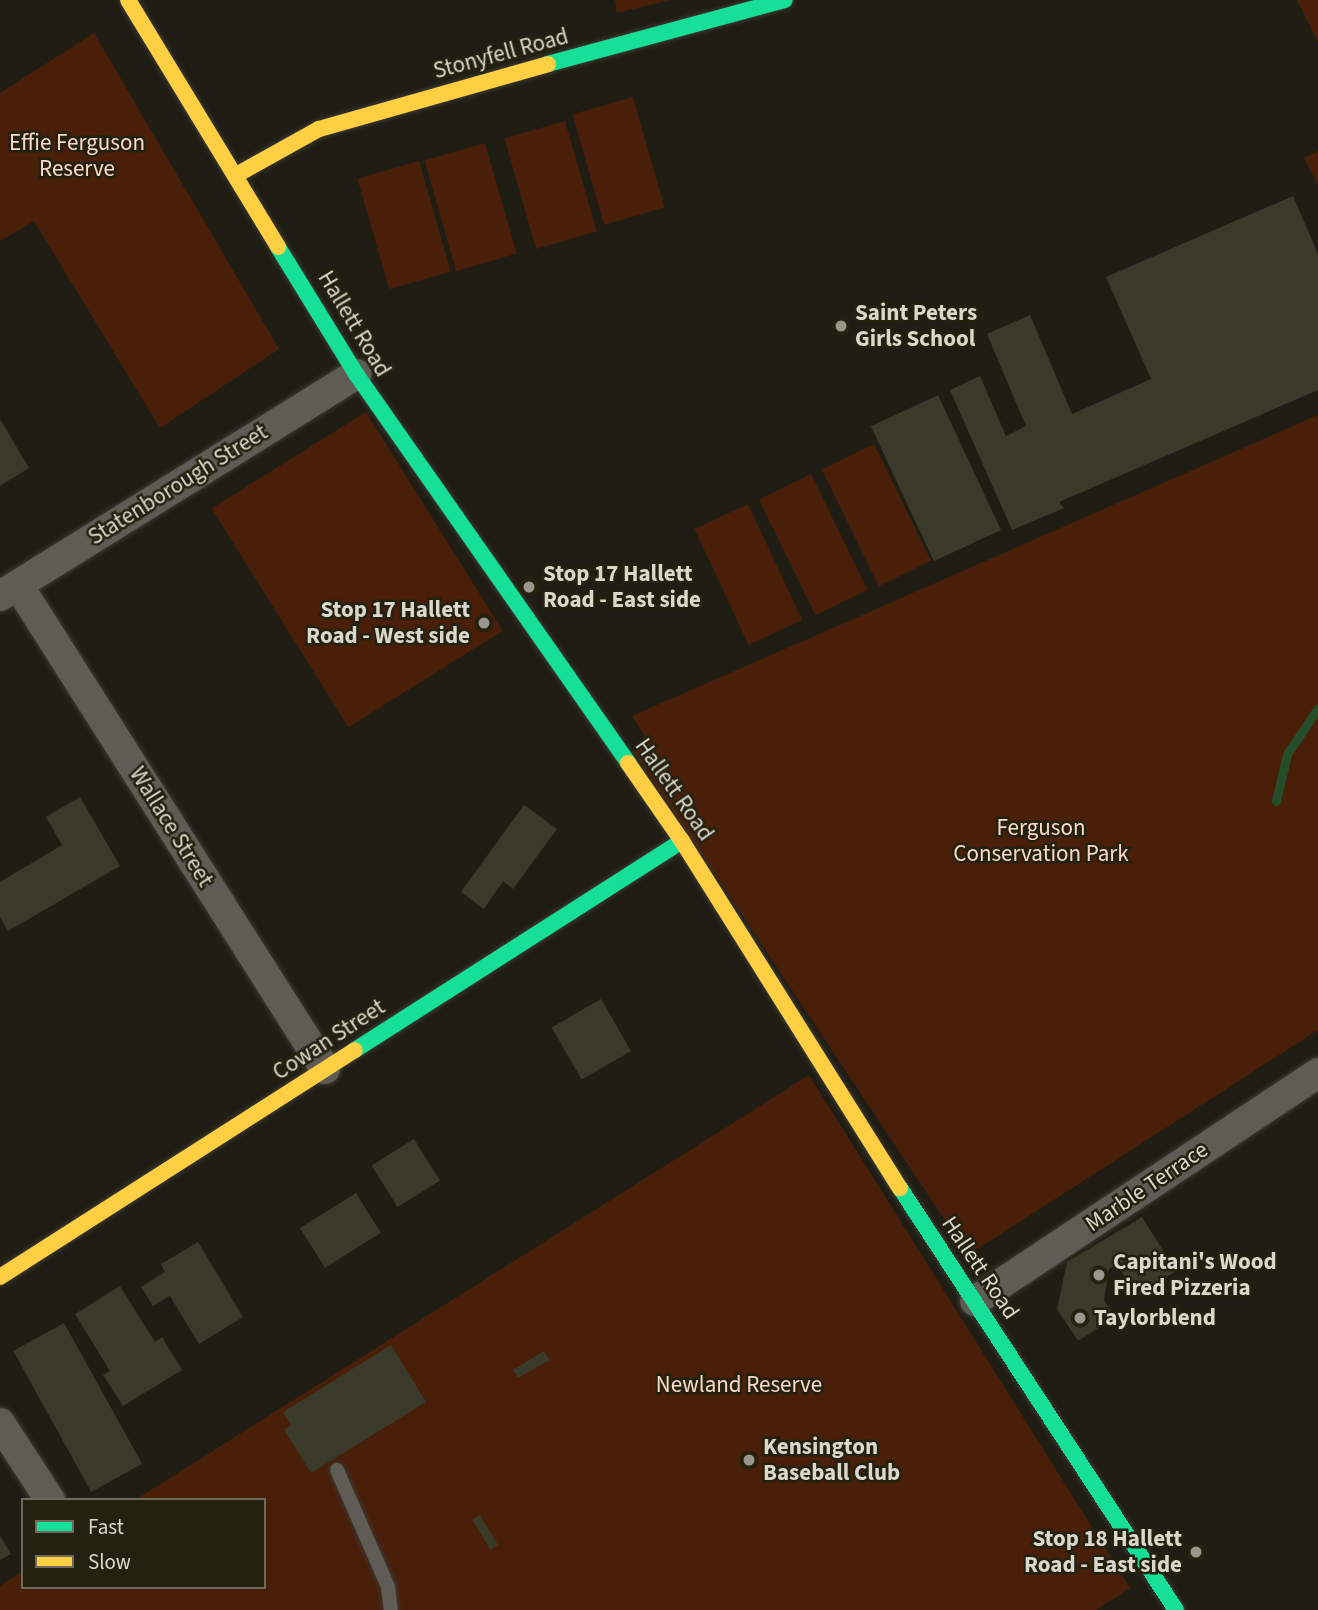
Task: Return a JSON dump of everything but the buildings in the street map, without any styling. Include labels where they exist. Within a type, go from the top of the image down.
[{"type":"main road","name":"Hallett Road","points":[[128,0],[238,174],[356,374],[682,841],[975,1301],[1163,1606]]},
{"type":"main road","name":"Stonyfell Road","points":[[238,174],[319,129],[356,117],[785,0]]},
{"type":"main road","name":"Cowan Street","points":[[0,1277],[682,841]]},
{"type":"street","name":"Statenborough Street","points":[[9,591],[356,374]]},
{"type":"street","name":"Wallace Street","points":[[9,591],[325,1069]]},
{"type":"street","name":"Marble Terrace","points":[[975,1301],[1318,1073]]},
{"type":"street","points":[[0,1423],[49,1498]]},
{"type":"lane","points":[[337,1470],[384,1576],[391,1610]]},
{"type":"green space","points":[[615,0],[670,0],[617,13]]},
{"type":"green space","points":[[1297,0],[1318,0],[1318,42]]},
{"type":"green space","name":"Effie Ferguson Reserve","points":[[94,33],[279,349],[160,428],[34,221],[0,241],[0,93]]},
{"type":"green space","points":[[633,97],[665,208],[604,225],[572,114]]},
{"type":"green space","points":[[565,121],[597,232],[536,249],[504,138]]},
{"type":"green space","points":[[485,143],[517,254],[456,271],[424,160]]},
{"type":"green space","points":[[1318,151],[1318,184],[1304,158]]},
{"type":"green space","points":[[419,161],[451,272],[389,289],[357,179]]},
{"type":"green space","points":[[366,412],[503,631],[348,727],[212,508]]},
{"type":"green space","name":"Ferguson Conservation Park","points":[[1318,415],[1318,1030],[968,1255],[633,751],[649,743],[632,716]]},
{"type":"green space","points":[[874,444],[931,561],[879,586],[822,469]]},
{"type":"green space","points":[[811,474],[868,590],[815,615],[759,499]]},
{"type":"green space","points":[[748,504],[802,620],[749,645],[695,529]]},
{"type":"green space","name":"Newland Reserve","points":[[809,1075],[1130,1588],[1096,1610],[0,1610],[0,1586],[21,1572],[21,1589],[266,1589],[266,1498],[138,1498]]},
{"type":"waterway","points":[[1276,801],[1287,754],[1318,708]]},
{"type":"traffic: fast","points":[[548,64],[785,0]]},
{"type":"traffic: fast","points":[[278,247],[356,374],[628,763]]},
{"type":"traffic: fast","points":[[355,1050],[682,841]]},
{"type":"traffic: fast","points":[[900,1188],[1176,1610]]},
{"type":"traffic: slow","points":[[128,0],[278,247]]},
{"type":"traffic: slow","points":[[238,174],[319,129],[548,64]]},
{"type":"traffic: slow","points":[[628,763],[682,841],[900,1188]]},
{"type":"traffic: slow","points":[[0,1277],[355,1050]]},
{"type":"place","name":"Saint Peters Girls School","points":[[841,326]]},
{"type":"place","name":"Stop 17 Hallett Road - East side","points":[[529,587]]},
{"type":"place","name":"Stop 17 Hallett Road - West side","points":[[484,623]]},
{"type":"place","name":"Capitani's Wood Fired Pizzeria","points":[[1099,1275]]},
{"type":"place","name":"Taylorblend","points":[[1080,1318]]},
{"type":"place","name":"Kensington Baseball Club","points":[[749,1460]]},
{"type":"place","name":"Stop 18 Hallett Road - East side","points":[[1196,1552]]}]
